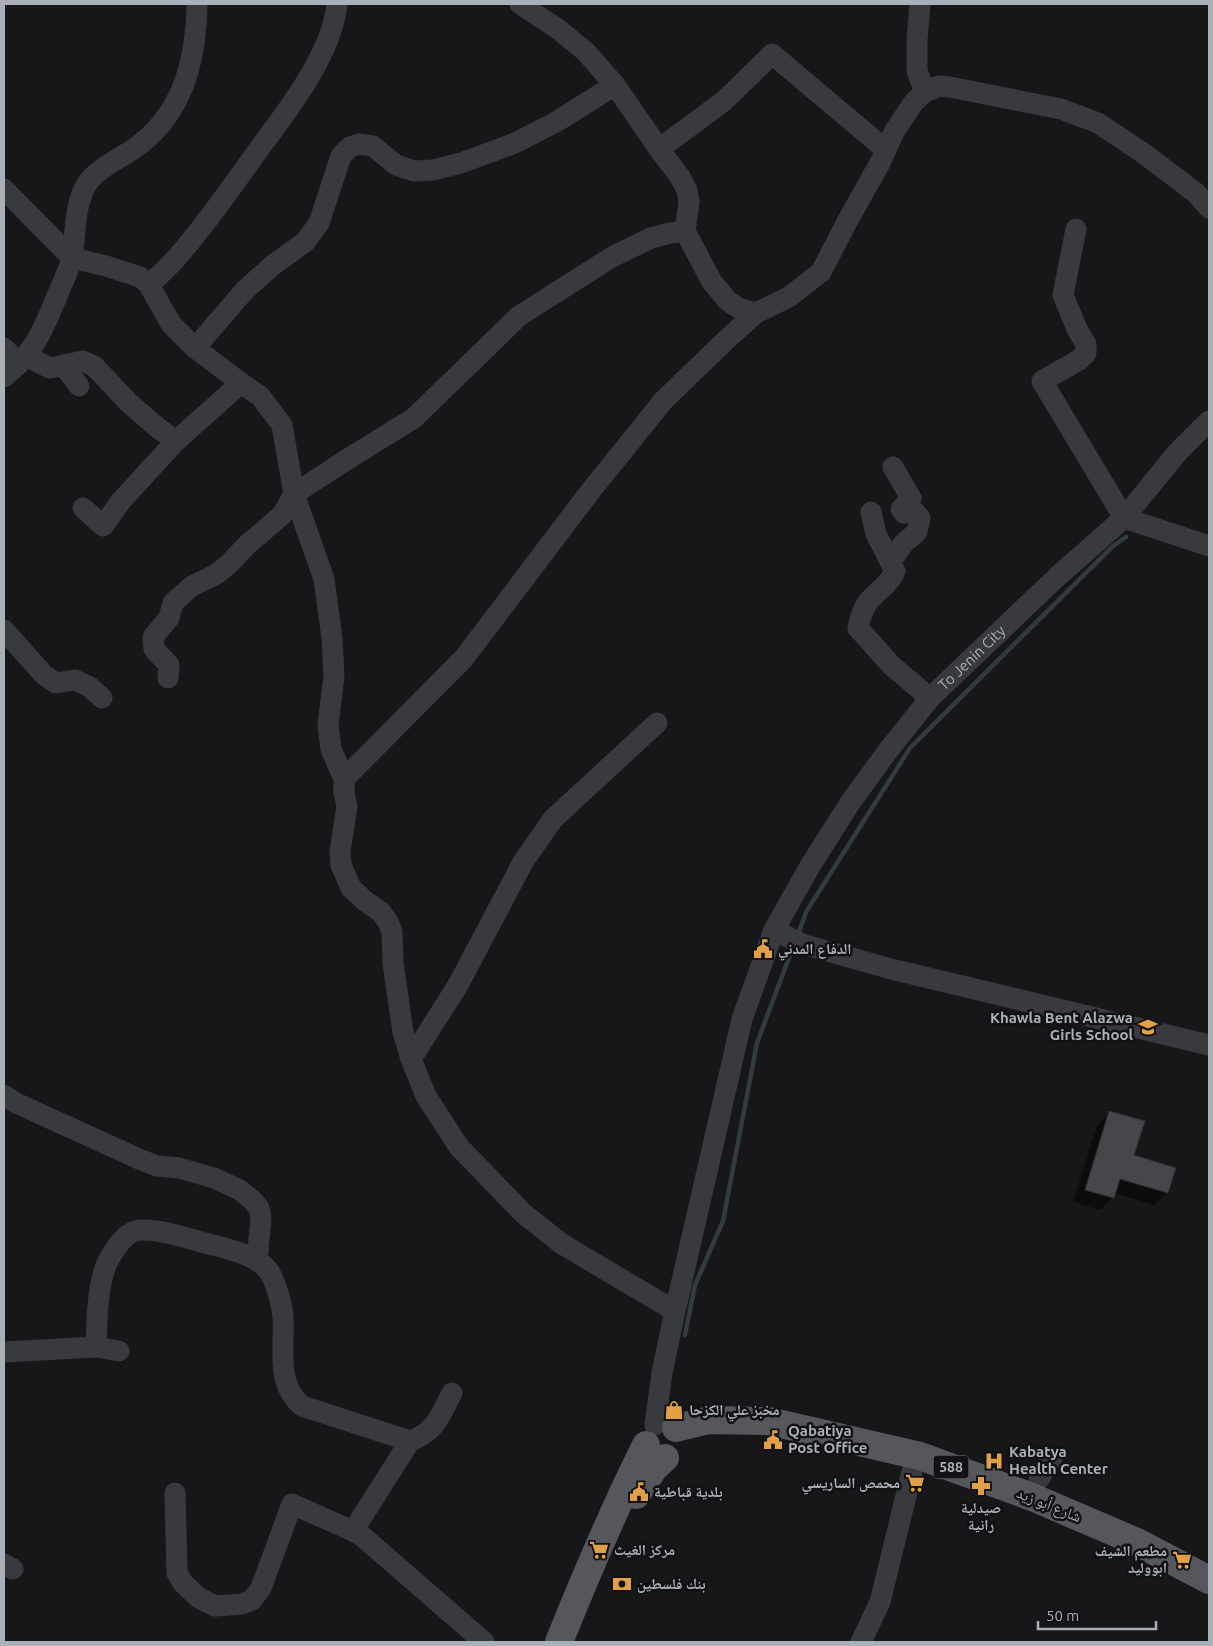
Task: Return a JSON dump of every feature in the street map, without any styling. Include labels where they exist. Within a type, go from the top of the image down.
[{"type":"main road","name":"شارع أبو زيد","points":[[660,1439],[709,1420],[768,1421],[916,1455],[1032,1497],[1137,1542],[1209,1580]]},
{"type":"main road","points":[[559,1642],[615,1508],[660,1439]]},
{"type":"main road","points":[[571,1642],[596,1580],[635,1496],[654,1468],[660,1439]]},
{"type":"street","points":[[16,365],[31,351],[43,328],[72,258],[79,200],[86,185],[96,173],[137,146],[154,132],[168,116],[178,99],[194,50],[198,4]]},
{"type":"street","points":[[149,285],[178,257],[213,214],[294,101],[310,76],[326,42],[337,4]]},
{"type":"street","points":[[520,4],[558,29],[579,46],[615,85],[688,190],[689,202],[685,231],[712,282],[728,301],[740,309],[756,314]]},
{"type":"street","points":[[920,4],[917,70],[925,92]]},
{"type":"street","points":[[659,149],[724,100],[772,54],[886,150]]},
{"type":"street","points":[[196,348],[245,290],[273,265],[305,242],[319,223],[341,156],[350,147],[359,144],[373,146],[396,165],[414,171],[433,170],[461,164],[515,143],[556,122],[615,85]]},
{"type":"street","points":[[344,779],[464,658],[589,493],[663,401],[726,340],[756,314],[789,297],[820,272],[894,132],[914,102],[925,92],[939,86],[950,87],[1061,109],[1098,123],[1166,170],[1196,193],[1209,208]]},
{"type":"street","points":[[4,190],[72,258],[140,277],[149,285],[171,324],[196,348],[241,384],[260,396],[282,425],[294,494],[324,579],[332,638],[334,676],[328,725],[330,749],[344,779],[344,793],[347,806],[340,852],[341,865],[352,888],[365,901],[381,912],[392,932],[393,963],[403,1032],[411,1059],[426,1096],[459,1147],[524,1214],[562,1244],[675,1311]]},
{"type":"street","points":[[1076,229],[1063,295],[1077,329],[1086,344],[1086,353],[1079,360],[1042,381],[1124,518],[1209,546]]},
{"type":"street","points":[[168,678],[169,665],[154,649],[153,637],[169,618],[173,603],[192,586],[215,575],[228,565],[247,545],[282,515],[294,494],[414,418],[519,316],[612,257],[651,238],[685,231]]},
{"type":"street","points":[[4,348],[16,365],[50,368],[83,361],[94,366],[129,403],[158,428],[176,440]]},
{"type":"street","points":[[63,365],[78,386]]},
{"type":"street","points":[[83,508],[103,526],[121,501],[176,440],[241,384]]},
{"type":"street","name":"To Jenin City","points":[[660,1439],[662,1373],[675,1311],[742,1019],[774,930],[810,866],[850,803],[930,698],[1058,576],[1124,518],[1177,453],[1209,421]]},
{"type":"street","points":[[891,561],[904,543],[917,532],[920,518],[915,512],[904,513],[901,509],[911,498],[893,467]]},
{"type":"street","points":[[871,512],[876,534],[895,571],[892,579],[867,603],[861,615],[858,628],[892,665],[930,698]]},
{"type":"street","points":[[4,630],[44,675],[56,683],[76,680],[90,687],[102,698]]},
{"type":"street","points":[[411,1059],[458,985],[523,862],[553,819],[657,723]]},
{"type":"street","points":[[774,930],[802,944],[890,968],[1209,1045]]},
{"type":"street","points":[[4,1094],[14,1102],[139,1159],[157,1166],[179,1168],[214,1178],[240,1190],[258,1208],[261,1219],[257,1261]]},
{"type":"street","points":[[96,1347],[99,1292],[105,1266],[122,1239],[131,1233],[142,1230],[156,1231],[215,1246],[257,1261],[270,1273],[283,1315],[283,1368],[287,1388],[294,1399],[302,1406],[410,1441]]},
{"type":"street","points":[[4,1352],[96,1347],[119,1351]]},
{"type":"street","points":[[353,1531],[410,1441],[423,1436],[433,1427],[452,1393]]},
{"type":"street","points":[[861,1642],[880,1602],[916,1455]]},
{"type":"street","points":[[1039,1479],[1052,1458]]},
{"type":"street","points":[[175,1493],[177,1573],[183,1583],[199,1598],[215,1606],[242,1604],[252,1600],[261,1588],[292,1504],[362,1536],[484,1642]]},
{"type":"building","points":[[1109,1111],[1145,1121],[1134,1155],[1176,1168],[1168,1193],[1120,1179],[1114,1198],[1085,1190]]},
{"type":"waterway","points":[[798,935],[806,912],[910,748],[1113,546],[1126,537]]},
{"type":"waterway","points":[[685,1335],[695,1285],[723,1221],[757,1043],[793,947]]},
{"type":"place","name":"الدفاع المدني","points":[[763,949]]},
{"type":"place","name":"Khawla Bent Alazwa Girls School","points":[[1148,1027]]},
{"type":"place","name":"مخبز علي الكزحا","points":[[674,1410]]},
{"type":"place","name":"Qabatiya Post Office","points":[[773,1440]]},
{"type":"place","name":"Kabatya Health Center","points":[[994,1461]]},
{"type":"place","name":"محمص الساريسي","points":[[915,1483]]},
{"type":"place","name":"صيدلية رانية","points":[[981,1486]]},
{"type":"place","name":"بلدية قباطية","points":[[639,1492]]},
{"type":"place","name":"مركز الغيث","points":[[599,1550]]},
{"type":"place","name":"مطعم الشيف ابووليد","points":[[1182,1560]]},
{"type":"place","name":"بنك فلسطين","points":[[622,1584]]}]
